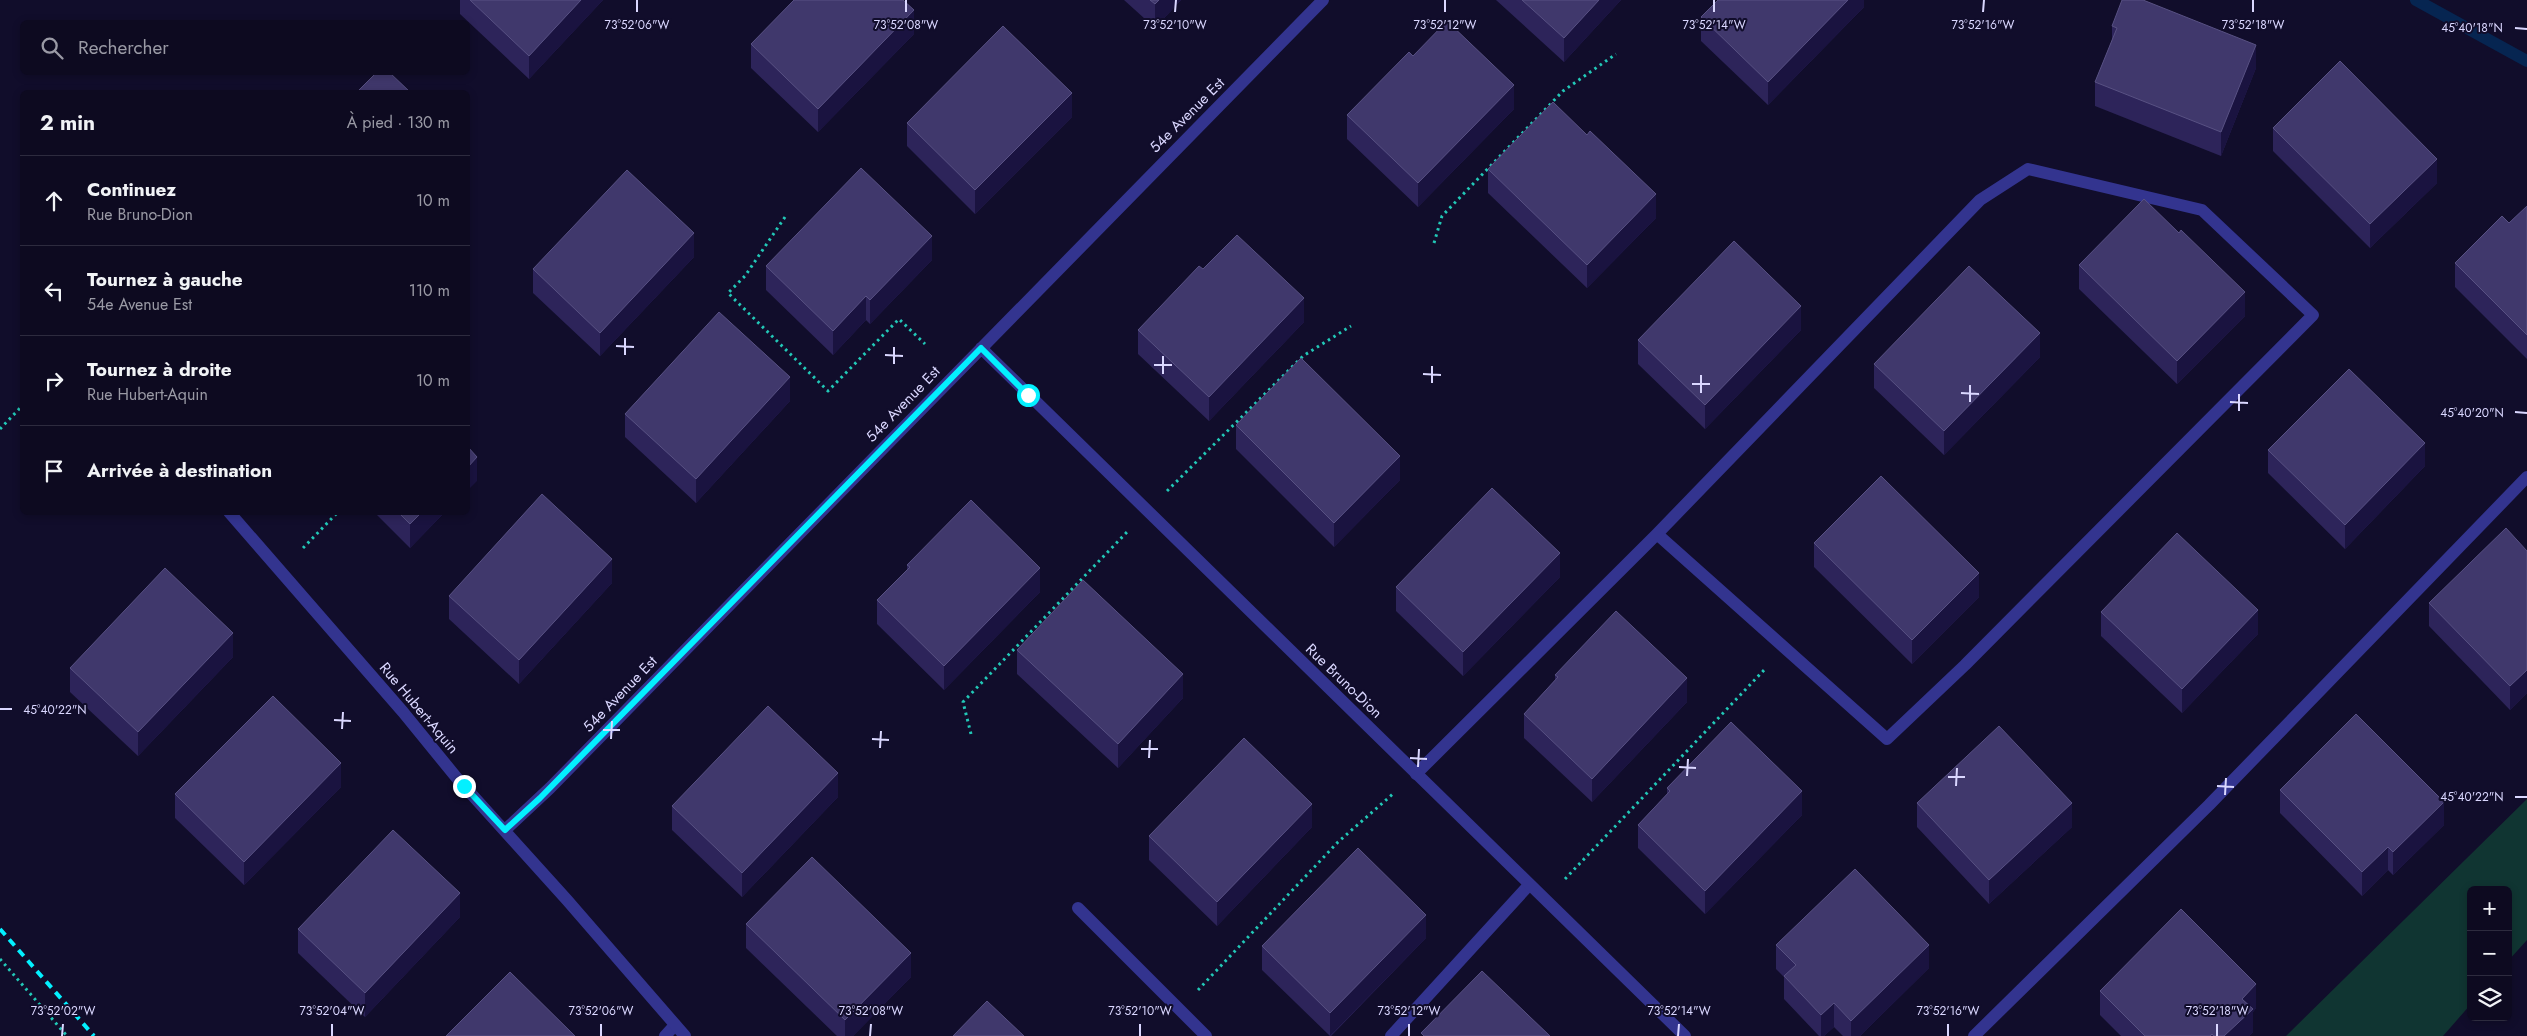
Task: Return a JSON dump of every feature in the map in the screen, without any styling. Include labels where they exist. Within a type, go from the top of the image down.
[{"type":"street","name":"54e Avenue Est","points":[[505,830],[540,798],[1323,0]]},
{"type":"street","points":[[1416,774],[1657,534],[1980,200],[2028,169],[2202,210],[2313,314],[1965,665],[1887,739],[1657,534]]},
{"type":"street","name":"Rue Bruno-Dion","points":[[981,348],[1685,1036]]},
{"type":"street","points":[[1974,1036],[2209,805],[2527,477]]},
{"type":"street","name":"Rue Hubert-Aquin","points":[[232,515],[403,712],[456,777],[505,830],[685,1036]]},
{"type":"street","points":[[1391,1036],[1529,885]]},
{"type":"street","points":[[1078,908],[1206,1036]]},
{"type":"street","points":[[664,1036],[675,1025]]},
{"type":"path","points":[[1434,243],[1442,216],[1563,90],[1616,54]]},
{"type":"path","points":[[786,217],[745,276],[728,293],[828,391],[899,319],[925,344]]},
{"type":"path","points":[[0,429],[20,408]]},
{"type":"path","points":[[303,548],[335,515]]},
{"type":"path","points":[[1544,900],[1785,648]]},
{"type":"path","points":[[1179,1010],[1338,842],[1416,774]]},
{"type":"path","points":[[0,959],[67,1036]]},
{"type":"green space","points":[[2527,799],[2527,940],[2512,957],[2512,886],[2467,886],[2467,1009],[2443,1036],[2286,1036]]},
{"type":"building","points":[[470,0],[581,0],[529,56]]},
{"type":"building","points":[[794,0],[903,0],[914,10],[818,109],[751,44]]},
{"type":"building","points":[[1150,0],[1159,0],[1155,4]]},
{"type":"building","points":[[1522,0],[1599,0],[1564,38]]},
{"type":"building","points":[[1718,0],[1848,0],[1768,82],[1701,17]]},
{"type":"building","points":[[2122,0],[2143,0],[2256,45],[2221,132],[2095,82],[2117,28],[2112,26]]},
{"type":"building","points":[[1447,21],[1514,85],[1418,183],[1347,115],[1409,52],[1413,56]]},
{"type":"building","points":[[1003,26],[1072,93],[975,190],[907,123]]},
{"type":"building","points":[[2340,61],[2437,159],[2370,224],[2273,128]]},
{"type":"building","points":[[374,75],[392,75],[408,90],[359,90]]},
{"type":"building","points":[[1553,102],[1587,135],[1590,131],[1656,194],[1587,265],[1488,169]]},
{"type":"building","points":[[861,168],[932,236],[870,300],[866,296],[833,331],[766,266]]},
{"type":"building","points":[[627,170],[694,233],[600,333],[533,269]]},
{"type":"building","points":[[2144,199],[2179,233],[2181,230],[2245,292],[2177,361],[2079,265]]},
{"type":"building","points":[[2527,206],[2527,335],[2455,263],[2502,216],[2509,223]]},
{"type":"building","points":[[1237,235],[1304,298],[1209,397],[1138,330],[1199,266],[1203,269]]},
{"type":"building","points":[[1734,241],[1801,306],[1705,405],[1638,340]]},
{"type":"building","points":[[1969,266],[2040,333],[1944,431],[1874,364]]},
{"type":"building","points":[[719,312],[790,377],[696,479],[625,414]]},
{"type":"building","points":[[1301,358],[1400,456],[1334,523],[1236,425]]},
{"type":"building","points":[[2349,369],[2425,443],[2345,525],[2268,450]]},
{"type":"building","points":[[470,449],[477,457],[470,465]]},
{"type":"building","points":[[1881,476],[1979,573],[1912,640],[1814,543]]},
{"type":"building","points":[[1492,488],[1560,553],[1463,652],[1396,587]]},
{"type":"building","points":[[542,494],[612,559],[519,660],[449,596]]},
{"type":"building","points":[[971,500],[1040,568],[944,666],[877,600],[910,567],[907,565]]},
{"type":"building","points":[[401,515],[419,515],[410,524]]},
{"type":"building","points":[[2506,528],[2527,551],[2527,670],[2510,686],[2429,603]]},
{"type":"building","points":[[2177,533],[2258,610],[2182,689],[2101,612]]},
{"type":"building","points":[[165,568],[233,633],[138,732],[70,668]]},
{"type":"building","points":[[1083,580],[1183,674],[1118,744],[1017,650]]},
{"type":"building","points":[[1616,611],[1687,678],[1592,779],[1524,714],[1558,677],[1555,675]]},
{"type":"building","points":[[273,696],[341,763],[244,862],[175,794]]},
{"type":"building","points":[[768,706],[838,773],[742,873],[672,806]]},
{"type":"building","points":[[2356,714],[2444,802],[2393,852],[2388,847],[2362,872],[2280,790]]},
{"type":"building","points":[[1731,722],[1802,791],[1705,891],[1638,825],[1670,791],[1667,788]]},
{"type":"building","points":[[1999,726],[2072,803],[1989,880],[1917,803]]},
{"type":"building","points":[[1244,738],[1312,804],[1217,902],[1149,836]]},
{"type":"building","points":[[393,830],[460,893],[365,993],[298,929]]},
{"type":"building","points":[[1358,848],[1426,915],[1330,1013],[1262,946]]},
{"type":"building","points":[[812,857],[911,953],[845,1020],[746,924]]},
{"type":"building","points":[[1855,869],[1929,945],[1851,1021],[1834,1003],[1821,1015],[1784,976],[1796,965],[1776,945]]},
{"type":"building","points":[[2181,909],[2256,984],[2242,999],[2253,1009],[2224,1036],[2214,1036],[2212,1034],[2210,1036],[2145,1036],[2100,991]]},
{"type":"building","points":[[1482,971],[1550,1036],[1424,1036],[1421,1033]]},
{"type":"building","points":[[510,972],[575,1036],[446,1036]]},
{"type":"building","points":[[987,1001],[1024,1036],[953,1036]]},
{"type":"waterway","points":[[2416,0],[2527,61]]},
{"type":"railway","points":[[0,929],[94,1036]]},
{"type":"route","points":[[464,786],[505,830],[540,798],[981,348],[1028,395]]}]
